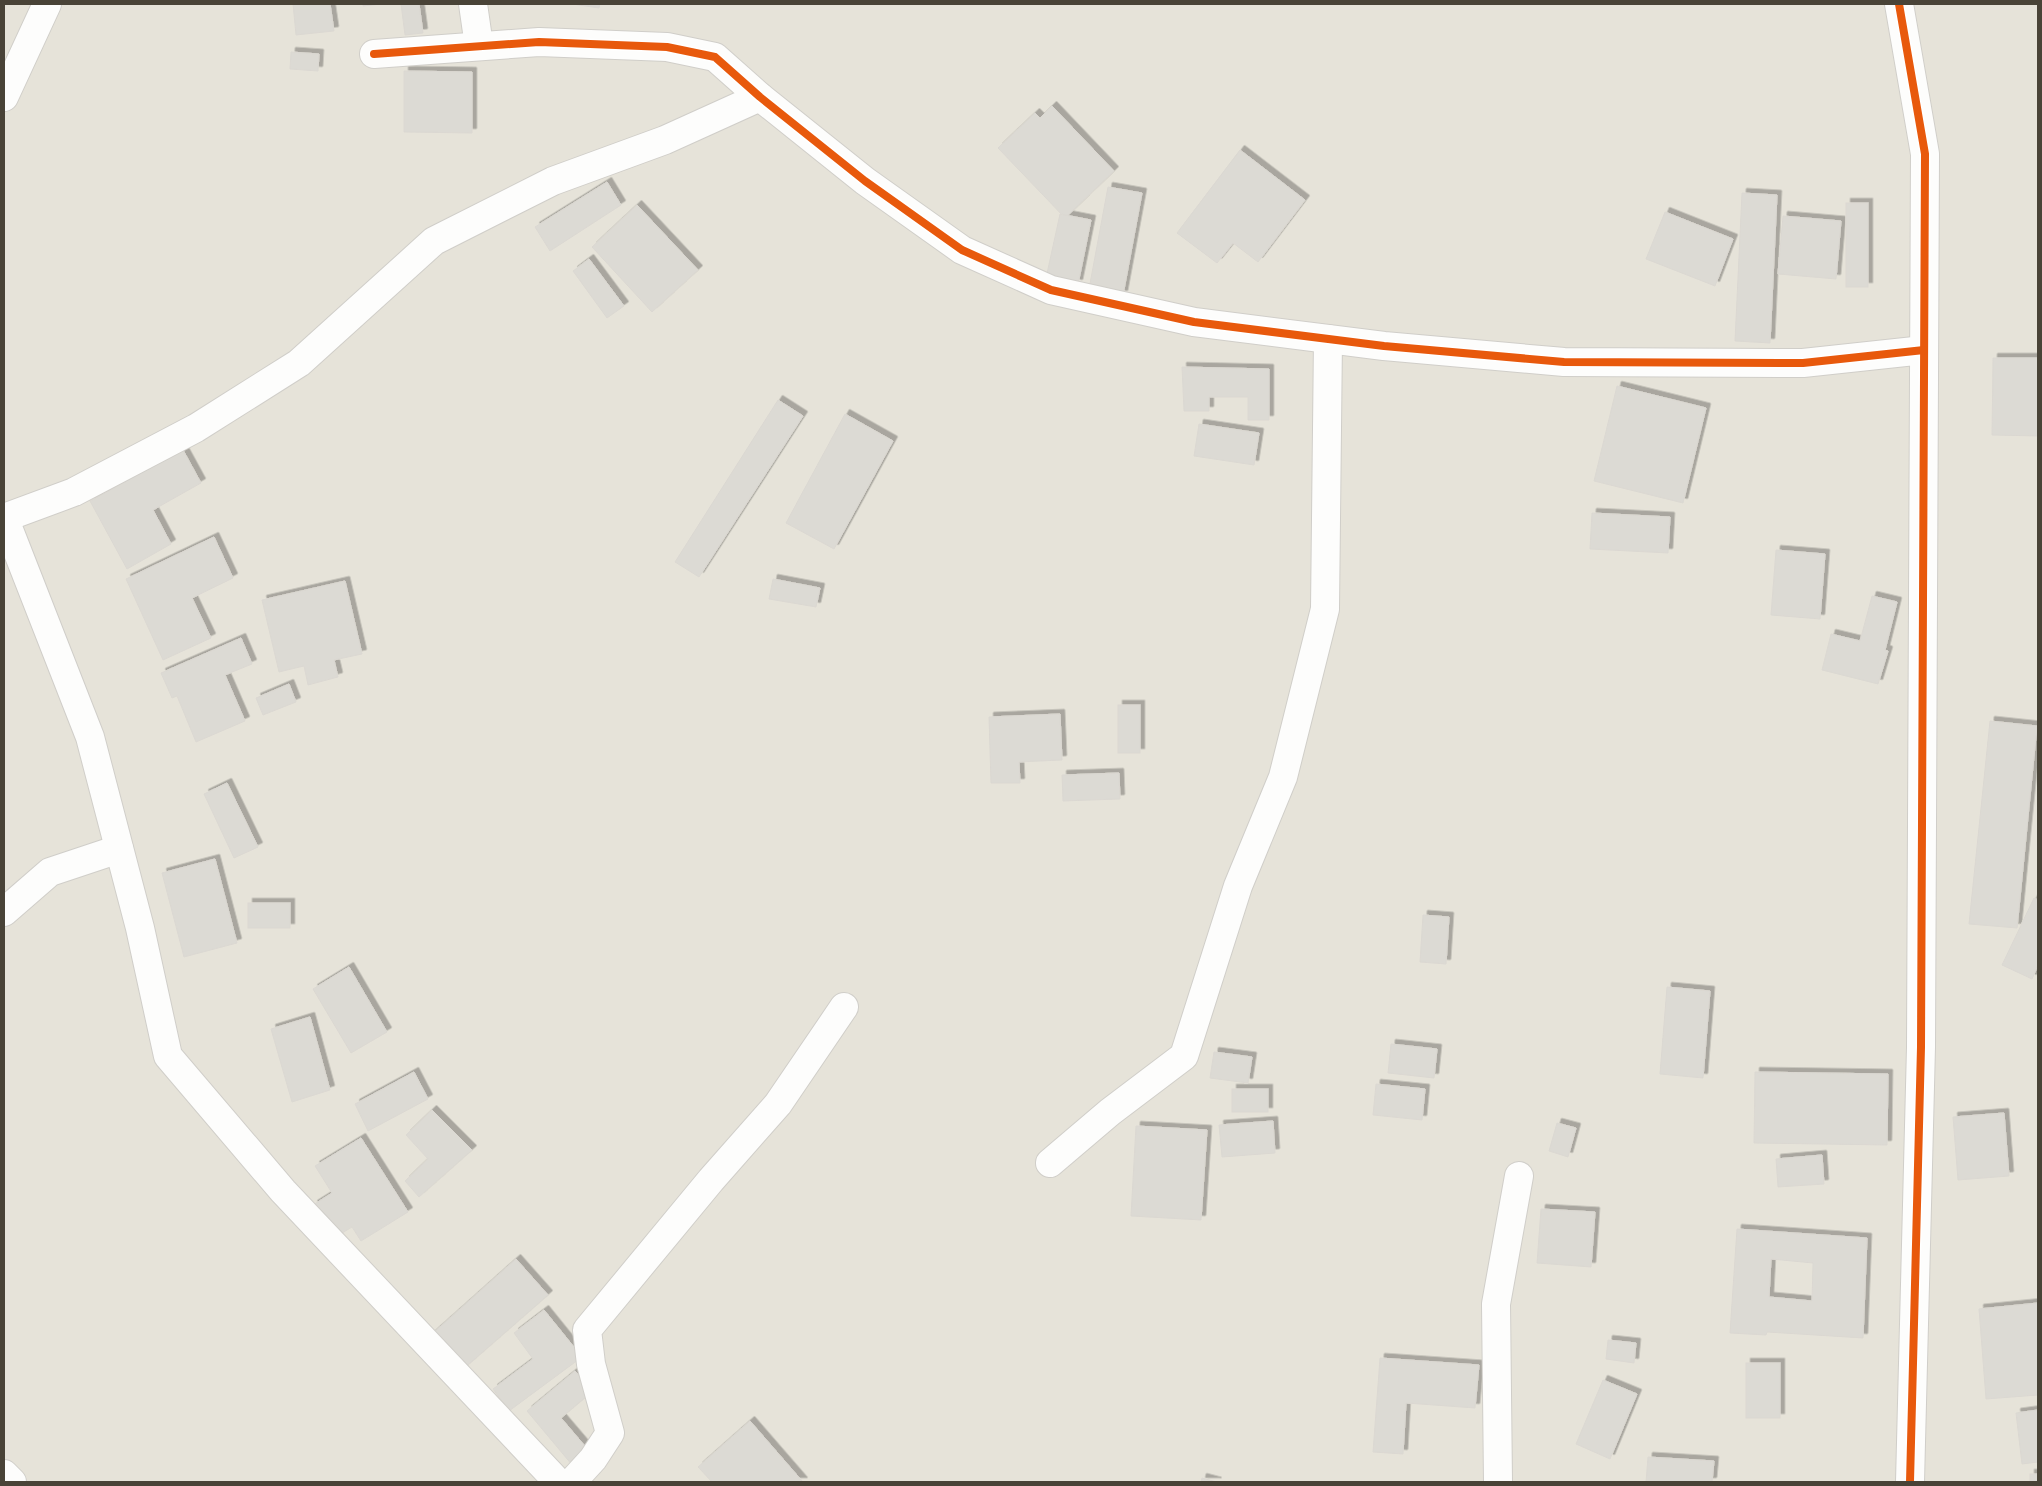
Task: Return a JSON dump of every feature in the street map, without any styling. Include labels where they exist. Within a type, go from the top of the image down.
[{"type":"street","points":[[4,97],[47,4]]},
{"type":"street","points":[[473,4],[479,46]]},
{"type":"street","points":[[1899,4],[1925,154],[1921,1038],[1910,1482]]},
{"type":"street","points":[[374,54],[538,42],[667,47],[714,57],[760,97],[865,181],[962,250],[1052,290],[1194,322],[1384,346],[1564,362],[1803,364],[1924,350]]},
{"type":"street","points":[[558,1482],[283,1191],[168,1056],[140,928],[90,737],[4,517],[74,492],[196,428],[299,364],[434,240],[553,181],[665,140],[760,97]]},
{"type":"street","points":[[1050,1163],[1110,1112],[1184,1056],[1238,886],[1283,777],[1325,609],[1328,339]]},
{"type":"street","points":[[4,912],[50,872],[119,849]]},
{"type":"street","points":[[572,1482],[594,1459],[610,1433],[591,1364],[587,1330],[711,1180],[778,1104],[844,1007]]},
{"type":"street","points":[[1498,1482],[1496,1304],[1519,1176]]},
{"type":"street","points":[[4,1474],[12,1482]]},
{"type":"shaded area","points":[[4,4],[2038,4],[2038,1482],[4,1482]]},
{"type":"building","points":[[293,4],[330,4],[334,31],[296,35]]},
{"type":"building","points":[[363,4],[382,4],[363,6]]},
{"type":"building","points":[[401,4],[419,4],[423,33],[405,35]]},
{"type":"building","points":[[572,4],[600,4],[599,8]]},
{"type":"building","points":[[291,52],[319,54],[318,71],[290,69]]},
{"type":"building","points":[[404,71],[472,72],[472,133],[404,132]]},
{"type":"building","points":[[1052,106],[1114,171],[1065,218],[998,148],[1035,113],[1040,118]]},
{"type":"building","points":[[1240,150],[1305,200],[1258,262],[1233,243],[1217,263],[1177,233]]},
{"type":"building","points":[[607,182],[621,205],[550,251],[535,227]]},
{"type":"building","points":[[1108,187],[1142,193],[1123,295],[1089,289]]},
{"type":"building","points":[[1742,193],[1777,195],[1770,343],[1735,341]]},
{"type":"building","points":[[1846,203],[1868,203],[1868,287],[1846,287]]},
{"type":"building","points":[[637,205],[698,270],[652,312],[592,247]]},
{"type":"building","points":[[1665,212],[1733,239],[1715,286],[1646,259]]},
{"type":"building","points":[[1060,214],[1091,220],[1078,284],[1046,278]]},
{"type":"building","points":[[1783,216],[1841,221],[1836,279],[1778,274]]},
{"type":"building","points":[[589,259],[624,306],[607,318],[573,271]]},
{"type":"building","points":[[1993,358],[2038,358],[2038,436],[1992,435]]},
{"type":"building","points":[[1182,367],[1269,369],[1269,420],[1248,420],[1248,397],[1209,397],[1209,411],[1184,411]]},
{"type":"building","points":[[1617,386],[1706,408],[1683,503],[1594,481]]},
{"type":"building","points":[[778,400],[803,416],[699,577],[675,562]]},
{"type":"building","points":[[845,414],[893,441],[834,549],[786,523]]},
{"type":"building","points":[[1199,424],[1259,433],[1254,465],[1194,456]]},
{"type":"building","points":[[183,450],[201,483],[153,510],[171,544],[127,569],[90,501]]},
{"type":"building","points":[[1592,513],[1670,517],[1668,553],[1590,549]]},
{"type":"building","points":[[214,537],[233,578],[192,598],[211,638],[163,660],[126,579]]},
{"type":"building","points":[[1776,550],[1825,554],[1820,619],[1771,615]]},
{"type":"building","points":[[773,579],[820,588],[816,607],[769,599]]},
{"type":"building","points":[[345,581],[362,654],[334,660],[338,677],[308,685],[304,666],[279,672],[262,600]]},
{"type":"building","points":[[1872,596],[1897,602],[1885,650],[1888,651],[1878,684],[1822,670],[1831,634],[1860,641]]},
{"type":"building","points":[[241,638],[252,664],[225,675],[245,721],[196,742],[177,696],[172,698],[161,673]]},
{"type":"building","points":[[289,684],[296,702],[263,715],[256,698]]},
{"type":"building","points":[[1118,705],[1140,705],[1140,753],[1118,753]]},
{"type":"building","points":[[1060,714],[1062,760],[1019,762],[1020,783],[991,783],[989,717]]},
{"type":"building","points":[[1990,721],[2037,726],[2017,928],[1969,924]]},
{"type":"building","points":[[1119,773],[1120,799],[1063,801],[1062,775]]},
{"type":"building","points":[[227,783],[258,847],[234,858],[204,794]]},
{"type":"building","points":[[215,859],[237,943],[184,957],[162,873]]},
{"type":"building","points":[[2034,898],[2038,900],[2038,965],[2032,979],[2002,965]]},
{"type":"building","points":[[248,903],[290,903],[290,928],[248,928]]},
{"type":"building","points":[[1423,915],[1449,917],[1446,964],[1420,962]]},
{"type":"building","points":[[349,967],[387,1032],[351,1053],[313,989]]},
{"type":"building","points":[[1667,987],[1710,991],[1703,1078],[1660,1074]]},
{"type":"building","points":[[310,1017],[330,1090],[292,1102],[271,1029]]},
{"type":"building","points":[[1391,1044],[1437,1049],[1434,1078],[1388,1073]]},
{"type":"building","points":[[1214,1052],[1252,1057],[1248,1083],[1210,1078]]},
{"type":"building","points":[[414,1072],[428,1099],[368,1131],[355,1104]]},
{"type":"building","points":[[1755,1072],[1888,1074],[1887,1145],[1754,1143]]},
{"type":"building","points":[[1376,1084],[1425,1089],[1422,1120],[1373,1115]]},
{"type":"building","points":[[1232,1089],[1268,1089],[1268,1112],[1232,1112]]},
{"type":"building","points":[[432,1110],[472,1150],[419,1197],[405,1181],[428,1159],[406,1135]]},
{"type":"building","points":[[2004,1113],[2009,1176],[1958,1180],[1953,1117]]},
{"type":"building","points":[[1273,1121],[1275,1153],[1222,1157],[1219,1125]]},
{"type":"building","points":[[1557,1123],[1576,1128],[1568,1157],[1549,1151]]},
{"type":"building","points":[[1136,1126],[1207,1130],[1201,1220],[1131,1216]]},
{"type":"building","points":[[361,1138],[408,1212],[361,1241],[352,1227],[334,1238],[313,1205],[332,1193],[315,1166]]},
{"type":"building","points":[[1822,1155],[1824,1184],[1778,1187],[1776,1159]]},
{"type":"building","points":[[1541,1209],[1595,1212],[1591,1267],[1537,1263]]},
{"type":"building","points":[[1737,1229],[1867,1238],[1863,1338],[1767,1332],[1766,1335],[1730,1333]],"holes":[[[1771,1259],[1813,1263],[1812,1301],[1769,1297]]]},
{"type":"building","points":[[516,1259],[548,1295],[461,1371],[431,1335]]},
{"type":"building","points":[[2038,1303],[2038,1395],[1986,1399],[1979,1309]]},
{"type":"building","points":[[544,1310],[582,1357],[509,1411],[493,1389],[533,1359],[514,1333]]},
{"type":"building","points":[[1608,1340],[1636,1343],[1634,1363],[1606,1359]]},
{"type":"building","points":[[1380,1358],[1479,1365],[1475,1408],[1406,1403],[1403,1454],[1373,1452]]},
{"type":"building","points":[[1746,1363],[1780,1363],[1780,1418],[1746,1418]]},
{"type":"building","points":[[575,1371],[593,1391],[561,1418],[590,1452],[573,1466],[527,1411]]},
{"type":"building","points":[[1603,1380],[1637,1394],[1610,1459],[1576,1444]]},
{"type":"building","points":[[2038,1410],[2038,1462],[2022,1464],[2016,1413]]},
{"type":"building","points":[[750,1421],[803,1482],[712,1482],[698,1467]]},
{"type":"building","points":[[1648,1457],[1714,1461],[1712,1482],[1646,1482]]},
{"type":"building","points":[[2030,1474],[2038,1474],[2038,1482],[2030,1482]]},
{"type":"building","points":[[1202,1478],[1217,1482],[1201,1482]]},
{"type":"cycle path","points":[[1899,4],[1925,154],[1921,1047],[1910,1482]]},
{"type":"cycle path","points":[[374,54],[539,42],[667,47],[715,57],[760,97],[865,181],[962,250],[1051,290],[1194,322],[1384,346],[1564,362],[1803,363],[1924,350]]}]
